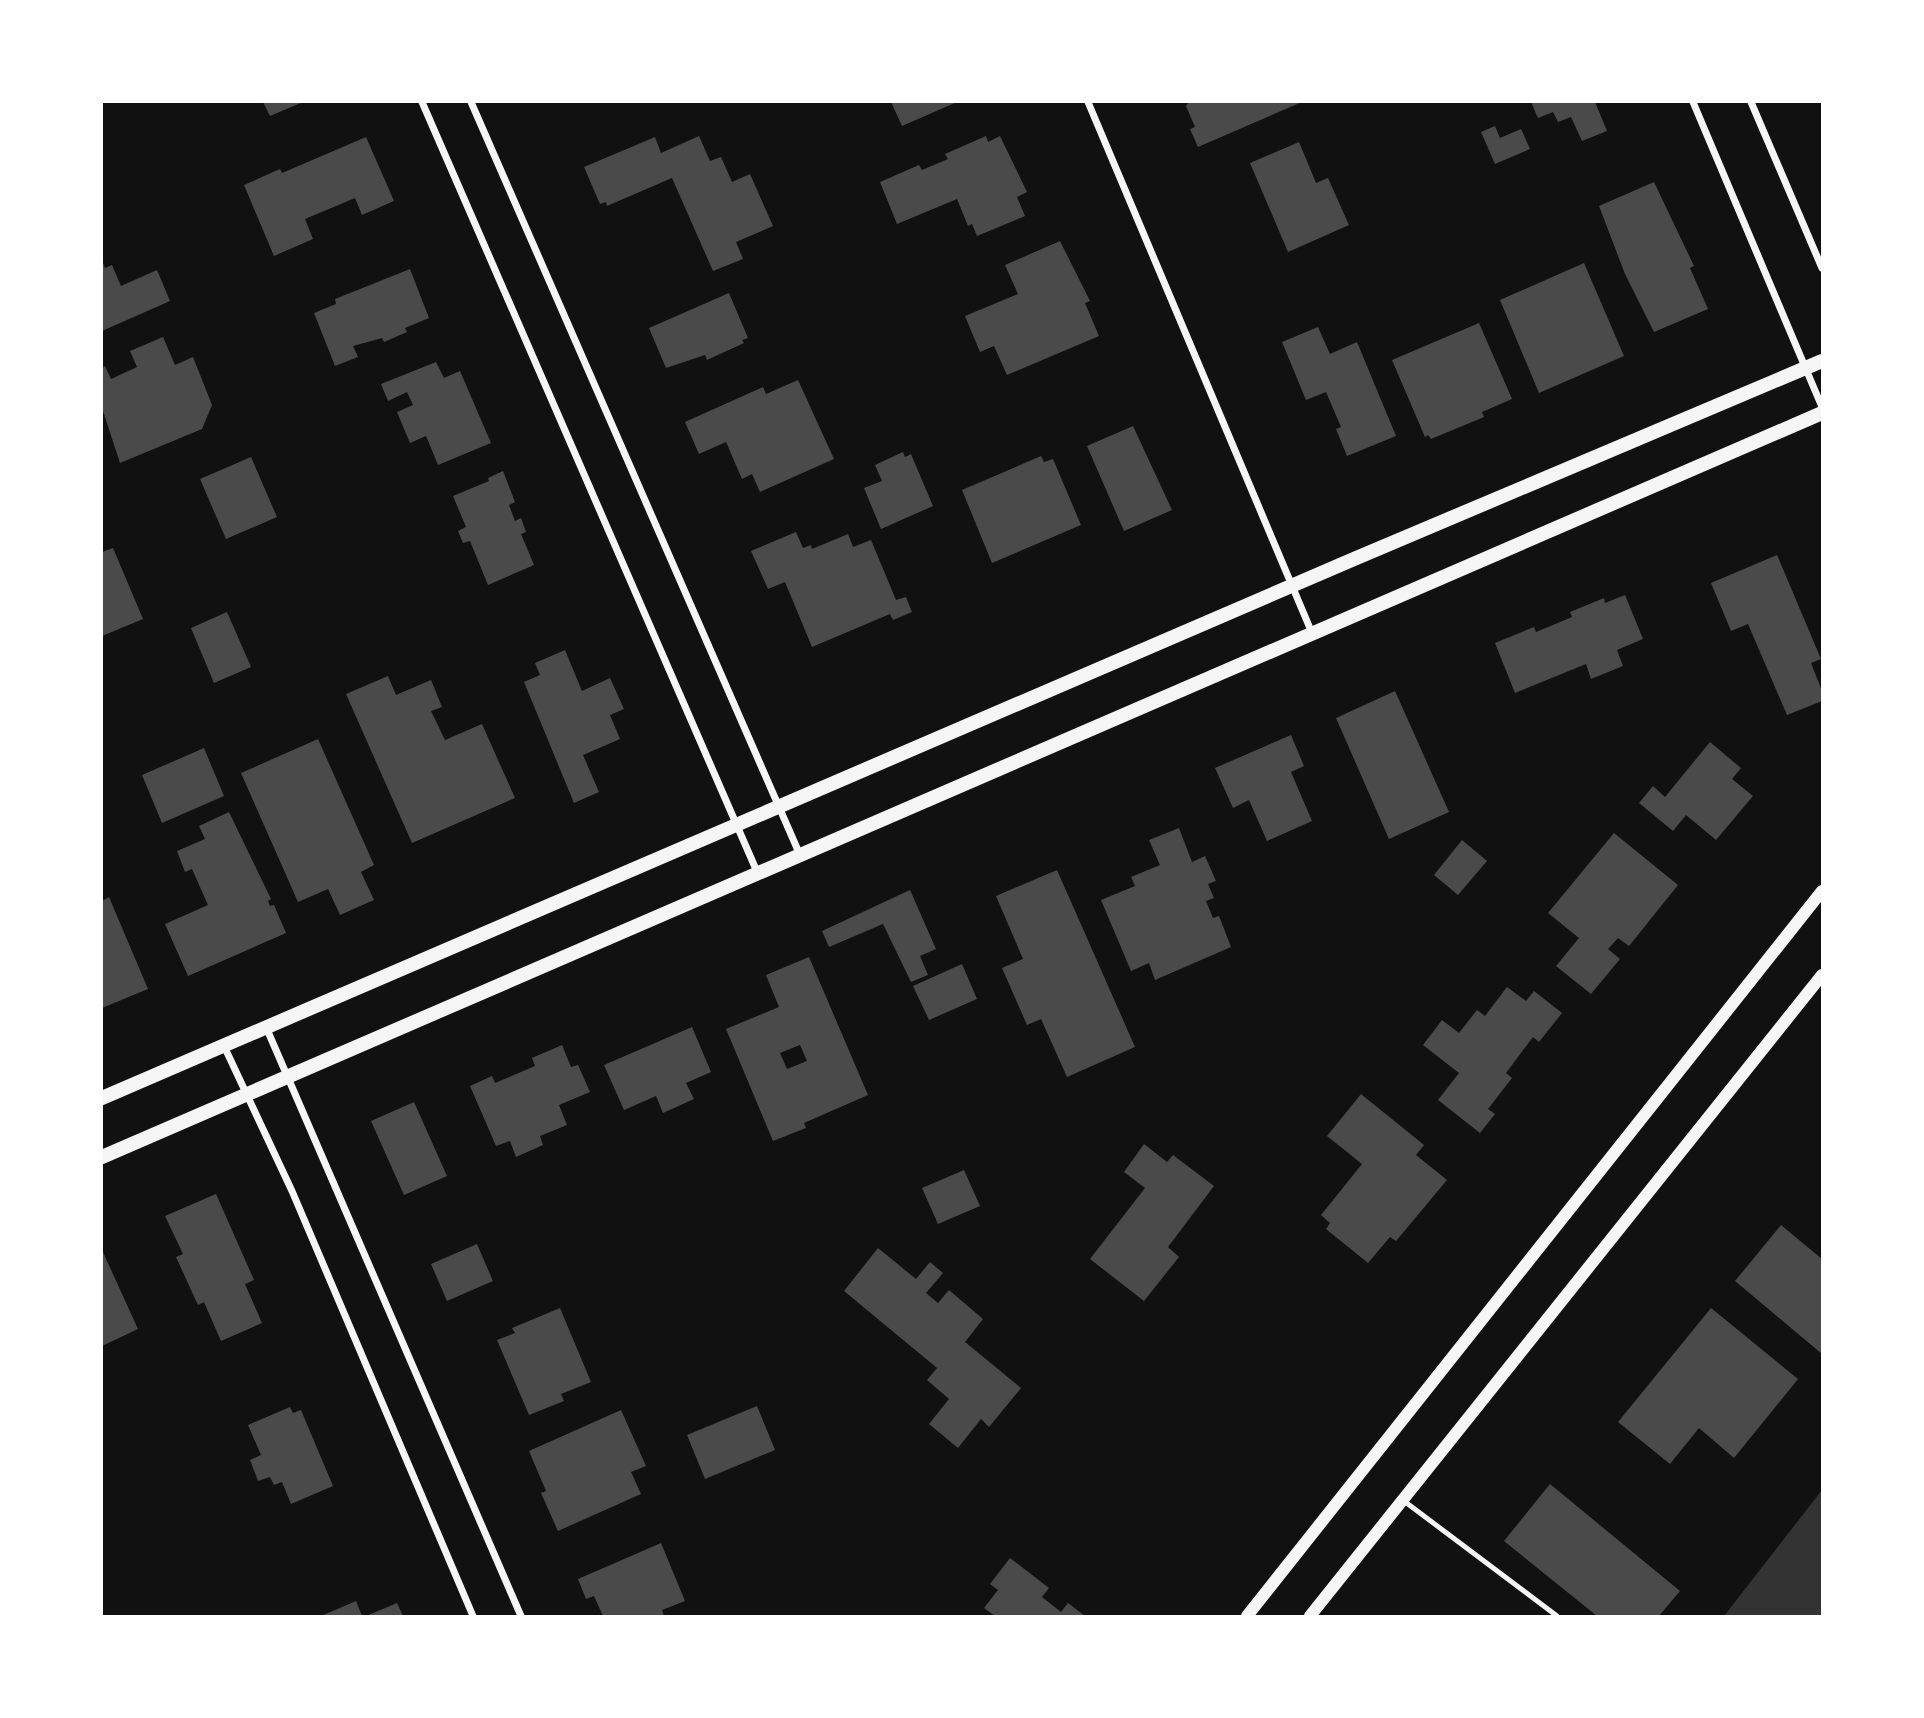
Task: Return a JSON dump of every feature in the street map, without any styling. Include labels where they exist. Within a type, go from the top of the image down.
[{"type":"main road","points":[[102,1098],[1822,361]]},
{"type":"main road","points":[[102,1157],[1822,413]]},
{"type":"street","points":[[422,102],[758,874]]},
{"type":"street","points":[[471,102],[800,855]]},
{"type":"street","points":[[1088,102],[1312,634]]},
{"type":"street","points":[[1693,102],[1822,407]]},
{"type":"street","points":[[1751,102],[1822,268]]},
{"type":"street","points":[[1247,1616],[1822,891]]},
{"type":"street","points":[[1310,1616],[1822,975]]},
{"type":"street","points":[[266,1027],[521,1616]]},
{"type":"street","points":[[225,1046],[292,1191],[473,1616]]},
{"type":"lane","points":[[1404,1501],[1557,1616]]},
{"type":"shaded area","points":[[1822,1490],[1822,1616],[1724,1616]]},
{"type":"building","points":[[263,102],[303,102],[270,116]]},
{"type":"building","points":[[891,102],[957,102],[902,126]]},
{"type":"building","points":[[1189,102],[1302,102],[1198,147],[1190,129],[1195,127],[1186,106]]},
{"type":"building","points":[[1531,102],[1595,102],[1607,131],[1582,141],[1571,117],[1558,122],[1553,112],[1538,118]]},
{"type":"building","points":[[1495,126],[1500,138],[1521,129],[1530,149],[1495,164],[1481,132]]},
{"type":"building","points":[[699,136],[710,161],[721,157],[732,182],[750,174],[773,226],[736,242],[743,259],[713,271],[672,178],[607,206],[606,202],[600,204],[584,167],[655,137],[661,153]]},
{"type":"building","points":[[986,136],[988,142],[1000,136],[1027,192],[1017,197],[1025,216],[977,236],[972,224],[968,226],[957,199],[897,224],[880,182],[919,165],[922,170],[948,159],[945,154]]},
{"type":"building","points":[[366,137],[394,201],[362,215],[355,198],[305,219],[313,239],[274,256],[244,185],[280,169],[282,173]]},
{"type":"building","points":[[1299,142],[1316,183],[1328,178],[1349,225],[1288,252],[1250,163]]},
{"type":"building","points":[[1654,182],[1694,266],[1690,268],[1708,309],[1654,332],[1625,274],[1599,206]]},
{"type":"building","points":[[1060,241],[1090,301],[1085,303],[1099,336],[1007,375],[994,346],[980,352],[965,316],[1018,294],[1005,265]]},
{"type":"building","points":[[102,261],[105,268],[112,265],[121,286],[157,270],[170,301],[102,331]]},
{"type":"building","points":[[1584,263],[1624,356],[1539,393],[1500,300]]},
{"type":"building","points":[[410,269],[429,318],[405,328],[407,332],[384,342],[382,338],[353,346],[358,357],[335,366],[314,313],[336,304],[335,299]]},
{"type":"building","points":[[729,293],[748,338],[742,340],[744,343],[707,360],[705,355],[666,368],[649,328]]},
{"type":"building","points":[[1479,323],[1512,399],[1482,412],[1484,417],[1431,439],[1428,435],[1425,437],[1392,360]]},
{"type":"building","points":[[1318,327],[1330,354],[1357,342],[1396,436],[1347,456],[1336,429],[1341,427],[1326,392],[1306,400],[1282,342]]},
{"type":"building","points":[[163,337],[175,365],[193,357],[212,405],[202,429],[120,463],[102,408],[102,368],[105,366],[111,379],[137,367],[130,351]]},
{"type":"building","points":[[436,362],[444,378],[460,371],[491,443],[438,465],[426,436],[410,443],[397,412],[413,405],[407,392],[388,401],[381,384]]},
{"type":"building","points":[[798,380],[834,459],[760,492],[752,474],[742,479],[726,442],[699,454],[685,422],[763,387],[766,394]]},
{"type":"building","points":[[1133,426],[1172,510],[1124,531],[1087,446]]},
{"type":"building","points":[[903,452],[905,457],[911,454],[933,506],[881,529],[864,488],[882,481],[875,465]]},
{"type":"building","points":[[1041,456],[1044,462],[1053,459],[1081,525],[992,563],[962,490]]},
{"type":"building","points":[[251,457],[277,517],[226,539],[200,479]]},
{"type":"building","points":[[503,471],[515,502],[509,505],[515,521],[521,518],[526,532],[521,534],[534,565],[488,585],[470,541],[463,543],[458,531],[466,527],[453,496],[489,481],[488,478]]},
{"type":"building","points":[[796,532],[803,548],[811,545],[812,549],[848,534],[853,547],[871,540],[896,600],[906,597],[912,612],[893,620],[890,614],[812,647],[785,582],[768,589],[751,551]]},
{"type":"building","points":[[113,548],[143,619],[102,636],[102,552]]},
{"type":"building","points":[[1777,555],[1821,659],[1811,663],[1822,691],[1822,701],[1787,715],[1748,624],[1731,631],[1711,583]]},
{"type":"building","points":[[1625,595],[1643,639],[1617,650],[1623,666],[1591,679],[1586,664],[1515,693],[1495,643],[1534,627],[1536,632],[1572,617],[1570,612],[1604,598],[1605,603]]},
{"type":"building","points":[[227,612],[251,667],[214,683],[191,628]]},
{"type":"building","points":[[565,650],[582,691],[610,678],[624,709],[610,715],[620,739],[583,755],[599,792],[574,803],[524,682],[540,675],[535,663]]},
{"type":"building","points":[[388,676],[396,695],[431,680],[442,707],[431,711],[445,740],[482,724],[515,798],[412,843],[346,694]]},
{"type":"building","points":[[1395,691],[1449,812],[1389,839],[1336,718]]},
{"type":"building","points":[[1291,735],[1304,766],[1291,772],[1312,821],[1267,841],[1249,800],[1233,808],[1215,768]]},
{"type":"building","points":[[318,739],[374,865],[361,872],[374,900],[340,915],[328,889],[298,902],[241,773]]},
{"type":"building","points":[[1710,742],[1741,768],[1732,779],[1753,796],[1716,840],[1686,815],[1673,831],[1639,803],[1653,786],[1665,797]]},
{"type":"building","points":[[204,748],[224,796],[162,823],[142,775]]},
{"type":"building","points":[[229,812],[271,899],[268,901],[270,906],[274,905],[286,933],[188,976],[165,924],[208,905],[192,869],[185,872],[177,851],[205,839],[199,826]]},
{"type":"building","points":[[1179,828],[1192,862],[1205,856],[1216,881],[1208,884],[1214,898],[1206,901],[1213,918],[1219,916],[1231,947],[1155,980],[1149,963],[1131,971],[1101,900],[1135,886],[1131,877],[1160,865],[1149,840]]},
{"type":"building","points":[[1614,833],[1678,885],[1629,946],[1618,938],[1608,949],[1620,959],[1591,994],[1556,966],[1579,938],[1548,913]]},
{"type":"building","points":[[1462,840],[1487,861],[1458,895],[1434,875]]},
{"type":"building","points":[[1057,870],[1135,1047],[1067,1077],[1041,1019],[1027,1025],[1002,968],[1023,959],[996,896]]},
{"type":"building","points":[[910,890],[936,949],[920,956],[928,975],[911,982],[883,924],[829,947],[822,931]]},
{"type":"building","points":[[109,897],[148,989],[102,1008],[102,901]]},
{"type":"building","points":[[809,957],[868,1095],[804,1123],[806,1128],[773,1141],[726,1029],[779,1007],[766,975]],"holes":[[[800,1045],[807,1061],[787,1069],[780,1053]]]},
{"type":"building","points":[[962,964],[977,999],[929,1020],[913,986]]},
{"type":"building","points":[[1507,987],[1526,1001],[1534,991],[1562,1013],[1539,1042],[1533,1037],[1506,1073],[1512,1078],[1488,1109],[1495,1114],[1480,1133],[1438,1100],[1459,1073],[1423,1045],[1442,1020],[1459,1033],[1477,1010],[1485,1016]]},
{"type":"building","points":[[692,1027],[711,1072],[686,1083],[694,1099],[663,1113],[656,1096],[624,1110],[604,1065]]},
{"type":"building","points":[[562,1045],[571,1067],[578,1065],[590,1092],[559,1105],[567,1125],[540,1136],[543,1145],[516,1157],[510,1141],[496,1146],[470,1086],[492,1076],[495,1083],[535,1066],[532,1058]]},
{"type":"building","points":[[1361,1094],[1424,1145],[1416,1155],[1447,1180],[1396,1241],[1390,1237],[1368,1263],[1326,1229],[1330,1223],[1321,1215],[1362,1164],[1327,1136]]},
{"type":"building","points":[[414,1102],[447,1176],[404,1195],[371,1121]]},
{"type":"building","points":[[1144,1144],[1167,1162],[1173,1155],[1214,1186],[1168,1247],[1179,1257],[1144,1301],[1090,1259],[1145,1188],[1124,1172]]},
{"type":"building","points":[[964,1170],[980,1206],[938,1224],[922,1188]]},
{"type":"building","points":[[216,1194],[254,1280],[245,1284],[262,1323],[221,1341],[204,1302],[198,1305],[176,1257],[183,1254],[165,1216]]},
{"type":"building","points":[[1781,1225],[1822,1259],[1822,1354],[1735,1281]]},
{"type":"building","points":[[477,1244],[493,1281],[447,1301],[431,1264]]},
{"type":"building","points":[[878,1248],[916,1279],[930,1262],[943,1273],[926,1293],[938,1303],[949,1290],[983,1319],[965,1342],[1021,1388],[989,1427],[981,1419],[958,1448],[929,1424],[949,1399],[927,1380],[937,1368],[844,1291]]},
{"type":"building","points":[[102,1250],[138,1329],[102,1346]]},
{"type":"building","points":[[560,1308],[591,1382],[561,1394],[564,1401],[529,1415],[497,1340],[515,1333],[512,1328]]},
{"type":"building","points":[[1711,1308],[1798,1379],[1734,1458],[1699,1428],[1670,1464],[1618,1422]]},
{"type":"building","points":[[757,1406],[775,1450],[705,1479],[687,1435]]},
{"type":"building","points":[[290,1407],[293,1413],[301,1410],[333,1486],[291,1504],[282,1482],[274,1485],[270,1477],[258,1481],[250,1460],[261,1455],[248,1425]]},
{"type":"building","points":[[621,1410],[646,1466],[631,1472],[641,1494],[558,1531],[541,1493],[546,1491],[529,1451]]},
{"type":"building","points":[[1550,1484],[1680,1591],[1659,1616],[1597,1616],[1504,1541]]},
{"type":"building","points":[[661,1543],[685,1601],[662,1610],[664,1616],[603,1616],[594,1596],[586,1599],[578,1579]]},
{"type":"building","points":[[1010,1558],[1049,1588],[1042,1597],[1061,1612],[1068,1603],[1085,1616],[995,1616],[984,1608],[998,1590],[990,1584]]},
{"type":"building","points":[[356,1601],[362,1616],[321,1616]]},
{"type":"building","points":[[397,1603],[403,1616],[366,1616]]}]
